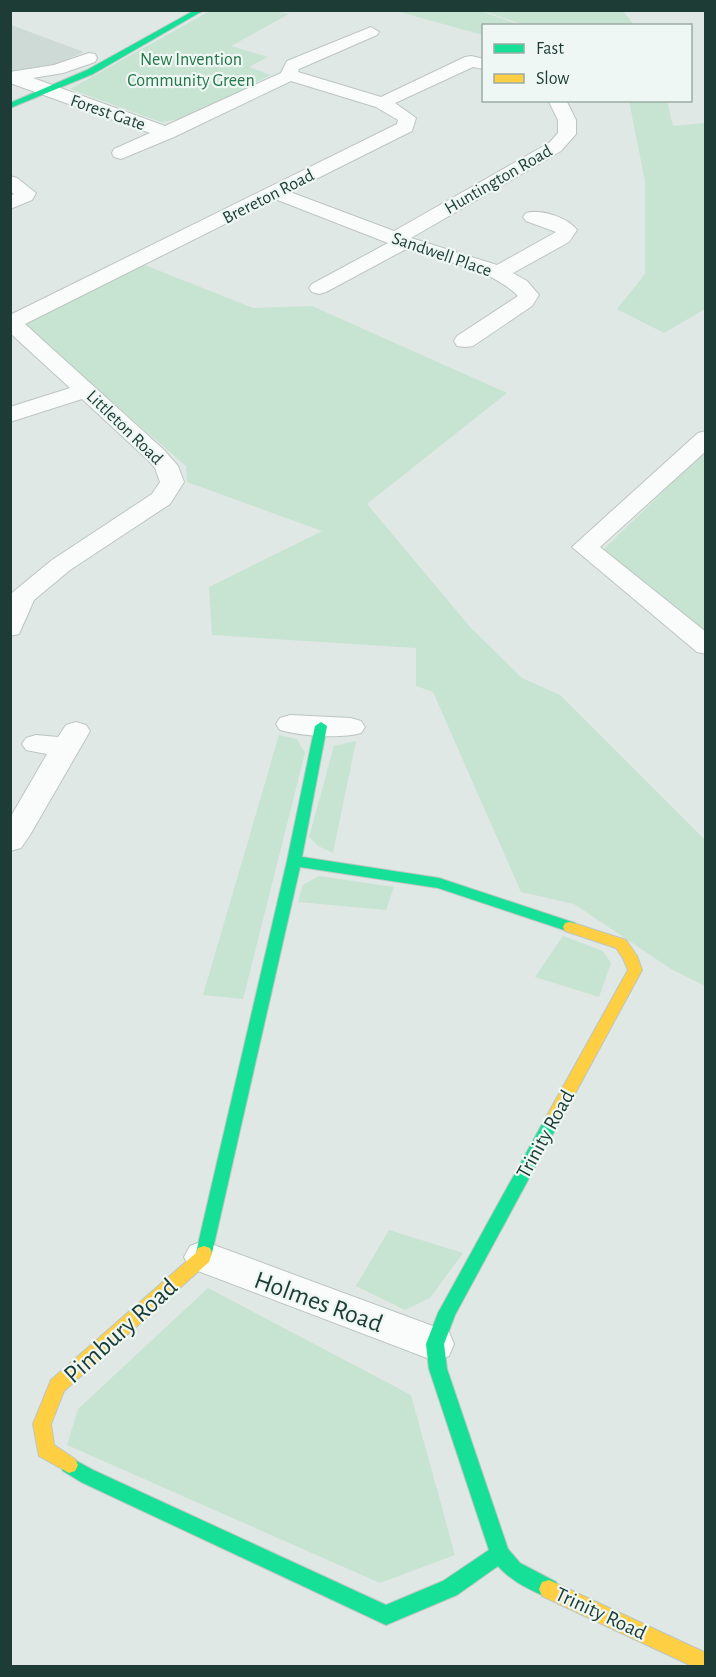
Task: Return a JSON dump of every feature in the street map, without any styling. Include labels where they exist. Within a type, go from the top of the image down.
[{"type":"street","points":[[10,106],[89,58],[178,10]]},
{"type":"street","points":[[10,95],[40,88],[118,58],[201,10]]},
{"type":"street","points":[[121,153],[290,75],[289,70],[293,65],[371,32]]},
{"type":"street","points":[[10,78],[57,69],[89,58]]},
{"type":"street","points":[[382,103],[471,61],[482,64]]},
{"type":"street","name":"Brereton Road","points":[[11,323],[406,127],[406,118],[382,103],[290,75]]},
{"type":"street","name":"Forest Gate","points":[[10,78],[168,133]]},
{"type":"street","name":"Huntington Road","points":[[400,240],[555,147],[567,134],[567,120],[558,102]]},
{"type":"street","points":[[10,182],[26,193],[25,196],[10,203]]},
{"type":"street","name":"Sandwell Place","points":[[276,193],[400,240],[498,273],[523,287],[529,296],[525,302],[465,341]]},
{"type":"street","points":[[498,273],[562,238],[567,230],[558,224],[533,217]]},
{"type":"street","points":[[319,288],[400,240]]},
{"type":"street","name":"Littleton Road","points":[[10,628],[22,597],[61,565],[160,500],[172,482],[166,466],[87,390],[11,323]]},
{"type":"street","points":[[10,415],[87,390]]},
{"type":"street","points":[[705,438],[585,547],[705,646]]},
{"type":"street","points":[[290,724],[351,727]]},
{"type":"street","points":[[203,1257],[294,861],[321,726]]},
{"type":"street","points":[[10,841],[25,822],[71,739],[36,744]]},
{"type":"street","name":"Trinity Road","points":[[294,861],[439,883],[621,944],[630,956],[635,970],[447,1312],[435,1344],[438,1369],[500,1554],[513,1569],[535,1582],[705,1663]]},
{"type":"street","name":"Holmes Road","points":[[203,1257],[435,1344]]},
{"type":"street","name":"Pimbury Road","points":[[203,1257],[57,1386],[42,1424],[45,1450],[87,1476],[386,1615],[450,1588],[500,1554]]},
{"type":"shaded area","points":[[11,25],[84,52],[11,84]]},
{"type":"green space","name":"New Invention Community Green","points":[[271,10],[289,14],[231,46],[268,57],[249,67],[271,75],[185,118],[161,122],[70,89],[210,11]]},
{"type":"green space","points":[[396,11],[481,11],[517,24],[482,24],[482,35]]},
{"type":"green space","points":[[484,11],[623,11],[633,24],[520,24]]},
{"type":"green space","points":[[629,102],[667,102],[673,126],[705,123],[705,309],[664,333],[617,309],[645,274],[645,181]]},
{"type":"green space","points":[[142,264],[253,308],[312,306],[507,393],[367,504],[471,628],[522,678],[560,695],[705,840],[705,986],[671,969],[574,904],[521,892],[433,692],[416,686],[416,648],[212,635],[209,587],[322,531],[187,482],[186,466],[23,325]]},
{"type":"green space","points":[[705,451],[705,634],[602,551]]},
{"type":"green space","points":[[279,735],[297,739],[305,753],[243,999],[203,995]]},
{"type":"green space","points":[[356,741],[333,853],[318,846],[309,837],[334,746]]},
{"type":"green space","points":[[319,876],[394,887],[386,910],[298,902],[303,885]]},
{"type":"green space","points":[[563,936],[603,951],[611,963],[599,997],[535,977]]},
{"type":"green space","points":[[389,1230],[463,1253],[430,1298],[405,1310],[356,1286]]},
{"type":"green space","points":[[208,1288],[411,1395],[455,1555],[380,1583],[67,1445],[78,1409]]},
{"type":"traffic: fast","points":[[10,106],[90,72],[201,10]]},
{"type":"traffic: fast","points":[[321,726],[294,861],[439,883],[570,927]]},
{"type":"traffic: fast","points":[[204,1253],[294,861]]},
{"type":"traffic: fast","points":[[549,1589],[513,1569],[500,1554],[438,1369],[435,1344],[447,1313],[552,1121]]},
{"type":"traffic: fast","points":[[69,1465],[87,1476],[386,1615],[450,1588],[500,1554]]},
{"type":"traffic: slow","points":[[552,1121],[635,970],[630,956],[621,944],[570,927]]},
{"type":"traffic: slow","points":[[69,1465],[45,1450],[42,1424],[57,1386],[203,1257],[204,1253]]},
{"type":"traffic: slow","points":[[549,1589],[706,1663]]}]
